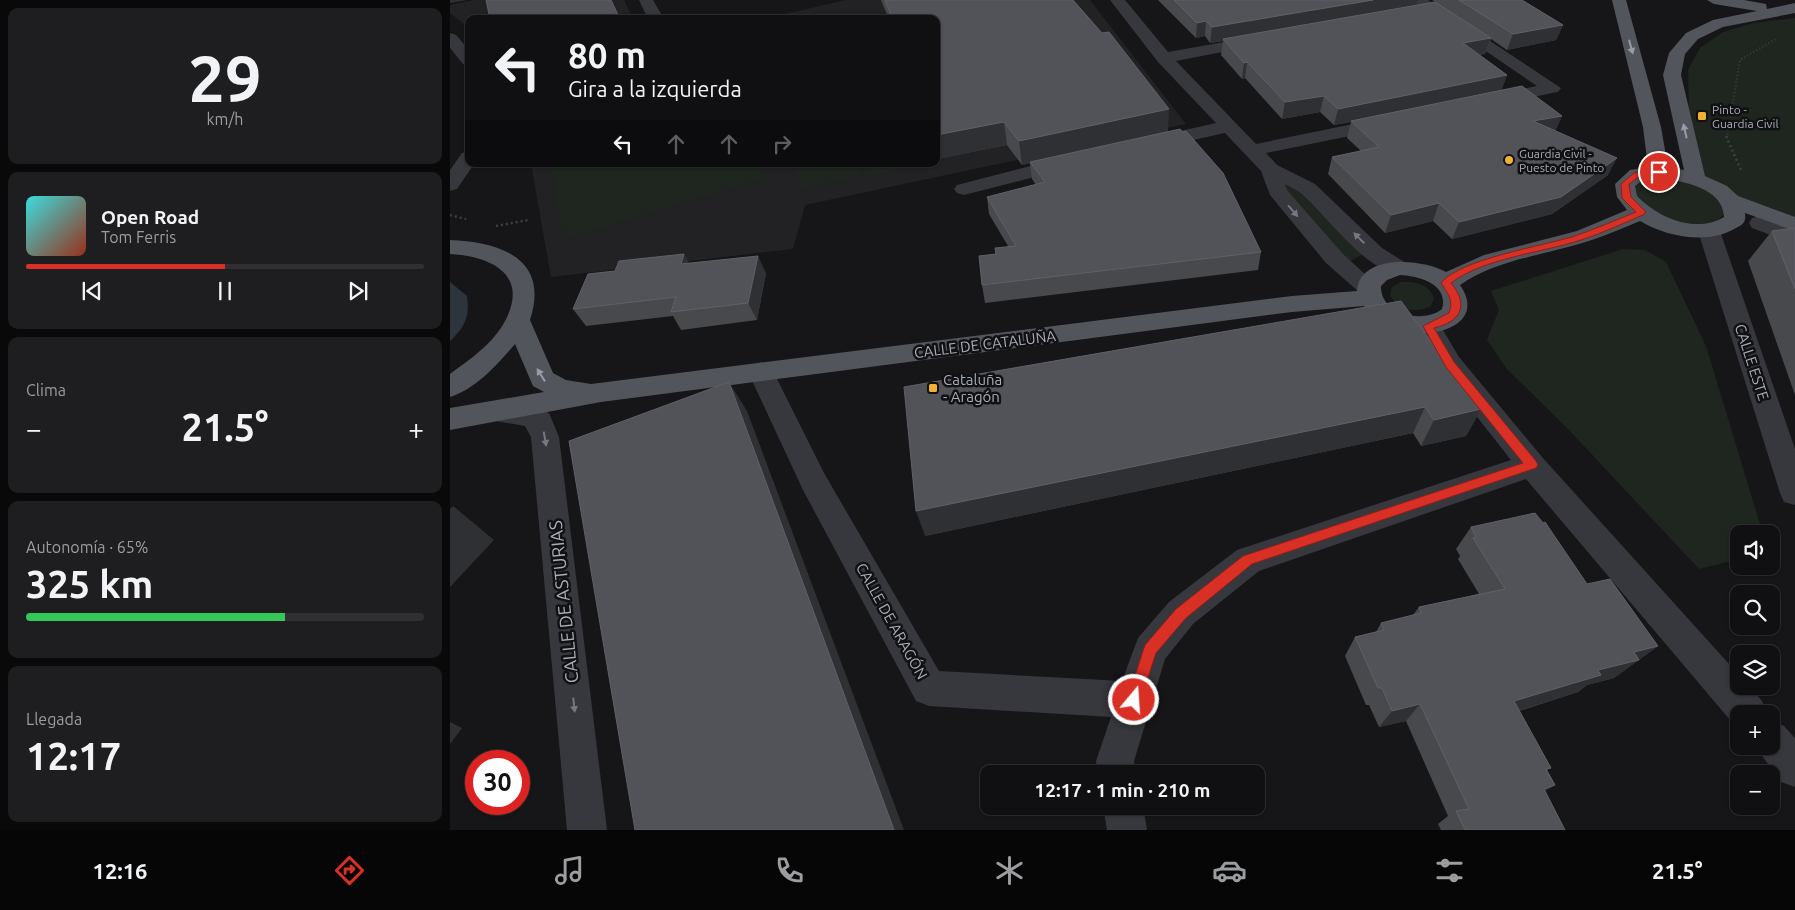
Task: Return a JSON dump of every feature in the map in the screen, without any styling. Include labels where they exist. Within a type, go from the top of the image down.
[{"type":"main road","points":[[1619,0],[1652,127],[1659,172]]},
{"type":"main road","points":[[1714,0],[1740,5],[1795,8]]},
{"type":"main road","points":[[1696,179],[1672,75],[1677,53],[1692,36],[1718,23],[1795,8]]},
{"type":"main road","points":[[1733,211],[1726,228],[1709,231],[1686,230],[1662,223],[1642,212],[1627,198],[1625,184],[1637,174],[1659,172],[1696,179],[1716,189],[1733,211],[1760,224],[1795,225]]},
{"type":"main road","points":[[1733,211],[1795,225]]},
{"type":"main road","points":[[1446,283],[1457,274],[1488,263],[1579,238],[1642,212]]},
{"type":"main road","points":[[450,247],[485,251],[506,259],[520,272],[526,294],[518,320],[494,352],[450,387]]},
{"type":"main road","points":[[1398,268],[1415,269],[1432,274],[1446,283],[1454,293],[1457,305],[1453,315],[1443,322],[1428,326],[1410,325],[1392,319],[1378,310],[1368,293],[1372,277],[1383,271],[1398,268]]},
{"type":"main road","name":"CALLE DE CATALUÑA","points":[[601,392],[1368,293]]},
{"type":"main road","points":[[518,320],[542,379],[562,389],[601,392]]},
{"type":"main road","points":[[450,419],[601,392]]},
{"type":"street","points":[[646,0],[654,15]]},
{"type":"street","points":[[1116,0],[1164,58],[1270,169],[1308,188],[1374,253],[1398,268]]},
{"type":"street","points":[[1416,7],[1434,10],[1552,88],[1475,104]]},
{"type":"street","points":[[450,38],[465,55]]},
{"type":"street","points":[[1164,58],[1270,39]]},
{"type":"street","points":[[1253,150],[1408,118]]},
{"type":"street","points":[[1134,147],[1229,126]]},
{"type":"street","points":[[964,190],[1012,175],[1087,158]]},
{"type":"street","points":[[450,185],[465,163]]},
{"type":"street","points":[[1270,169],[1277,191],[1334,258],[1368,293]]},
{"type":"street","points":[[1760,224],[1795,237]]},
{"type":"street","name":"CALLE ESTE","points":[[1709,231],[1795,493]]},
{"type":"street","points":[[1428,326],[1450,364],[1532,465],[1741,705]]},
{"type":"street","name":"CALLE DE ARAGÓN","points":[[761,372],[814,481],[929,688],[1134,700]]},
{"type":"street","name":"CALLE DE ASTURIAS","points":[[494,412],[530,416],[539,421],[546,437],[587,830]]},
{"type":"street","points":[[1116,765],[1115,761],[1150,650],[1181,613],[1248,560],[1532,465]]},
{"type":"street","points":[[1780,750],[1795,768]]},
{"type":"street","points":[[1124,815],[1127,830]]},
{"type":"path","points":[[1742,172],[1726,136],[1740,60],[1783,36]]},
{"type":"path","points":[[450,215],[473,221]]},
{"type":"path","points":[[492,227],[528,220]]},
{"type":"shaded area","points":[[474,0],[624,0],[631,15],[465,15],[465,25],[450,13],[450,5]]},
{"type":"shaded area","points":[[846,0],[1090,0],[1186,124],[805,205],[793,249],[551,277],[532,167],[940,167],[940,15],[780,15]]},
{"type":"shaded area","points":[[1795,18],[1795,224],[1696,179],[1689,112],[1688,70],[1700,48],[1723,32],[1753,23]]},
{"type":"shaded area","points":[[551,167],[759,167],[765,178],[563,240]]},
{"type":"shaded area","points":[[796,167],[859,167],[861,176],[800,189]]},
{"type":"shaded area","points":[[863,167],[913,167],[865,176]]},
{"type":"shaded area","points":[[1664,177],[1684,181],[1707,191],[1725,212],[1718,220],[1709,224],[1698,225],[1674,221],[1652,212],[1642,205],[1633,191],[1635,186],[1642,181]]},
{"type":"shaded area","points":[[1280,179],[1303,193],[1364,254],[1348,262],[1287,193]]},
{"type":"shaded area","points":[[1623,249],[1645,250],[1666,262],[1706,346],[1760,525],[1730,525],[1730,561],[1699,569],[1569,430],[1507,369],[1487,340],[1499,310],[1491,291]]},
{"type":"shaded area","points":[[450,282],[467,296],[468,310],[463,326],[450,341]]},
{"type":"shaded area","points":[[1401,282],[1421,284],[1429,289],[1434,298],[1431,306],[1414,310],[1398,305],[1390,296],[1392,287]]},
{"type":"building","points":[[486,0],[611,0],[618,15],[489,15]]},
{"type":"building","points":[[885,0],[1073,0],[1102,33],[1109,32],[1169,109],[1019,141],[1004,122],[940,134],[940,15],[891,15]]},
{"type":"building","points":[[1174,0],[1373,0],[1212,27],[1206,21],[1197,23]]},
{"type":"building","points":[[1459,0],[1522,0],[1563,25],[1513,34]]},
{"type":"building","points":[[1435,2],[1491,38],[1463,43],[1507,75],[1338,109],[1324,96],[1285,102],[1247,62],[1244,63],[1223,39]]},
{"type":"building","points":[[1522,86],[1562,116],[1533,121],[1617,158],[1561,197],[1459,222],[1439,203],[1391,215],[1332,157],[1379,147],[1351,121]]},
{"type":"building","points":[[1180,129],[1183,132],[1186,131],[1223,173],[1261,252],[982,285],[979,256],[996,254],[995,248],[1016,246],[987,197],[1045,182],[1030,162]]},
{"type":"building","points":[[1795,228],[1795,289],[1772,231]]},
{"type":"building","points":[[684,254],[681,264],[758,256],[748,303],[671,312],[676,297],[573,309],[588,274],[615,271],[619,261]]},
{"type":"building","points":[[1401,301],[1481,409],[1434,420],[1425,407],[916,511],[904,387]]},
{"type":"building","points":[[729,382],[894,830],[635,830],[569,441]]},
{"type":"building","points":[[1535,513],[1543,523],[1545,522],[1587,584],[1610,579],[1658,646],[1634,652],[1639,660],[1598,670],[1601,675],[1514,701],[1551,768],[1546,769],[1555,785],[1544,789],[1565,830],[1465,830],[1456,811],[1469,809],[1420,704],[1392,711],[1382,688],[1378,688],[1355,637],[1384,630],[1381,623],[1421,613],[1419,607],[1505,589],[1473,538],[1476,537],[1471,527]]},
{"type":"place","name":"Pinto - Guardia Civil","points":[[1702,116]]},
{"type":"place","name":"Guardia Civil - Puesto de Pinto","points":[[1509,160]]},
{"type":"place","name":"Cataluña - Aragón","points":[[933,388]]},
{"type":"route","points":[[1134,700],[1150,650],[1181,613],[1248,560],[1532,465],[1450,364],[1428,326],[1443,322],[1453,315],[1457,305],[1454,293],[1446,283],[1457,274],[1488,263],[1579,238],[1642,212],[1627,198],[1625,184],[1637,174],[1659,172]]}]
